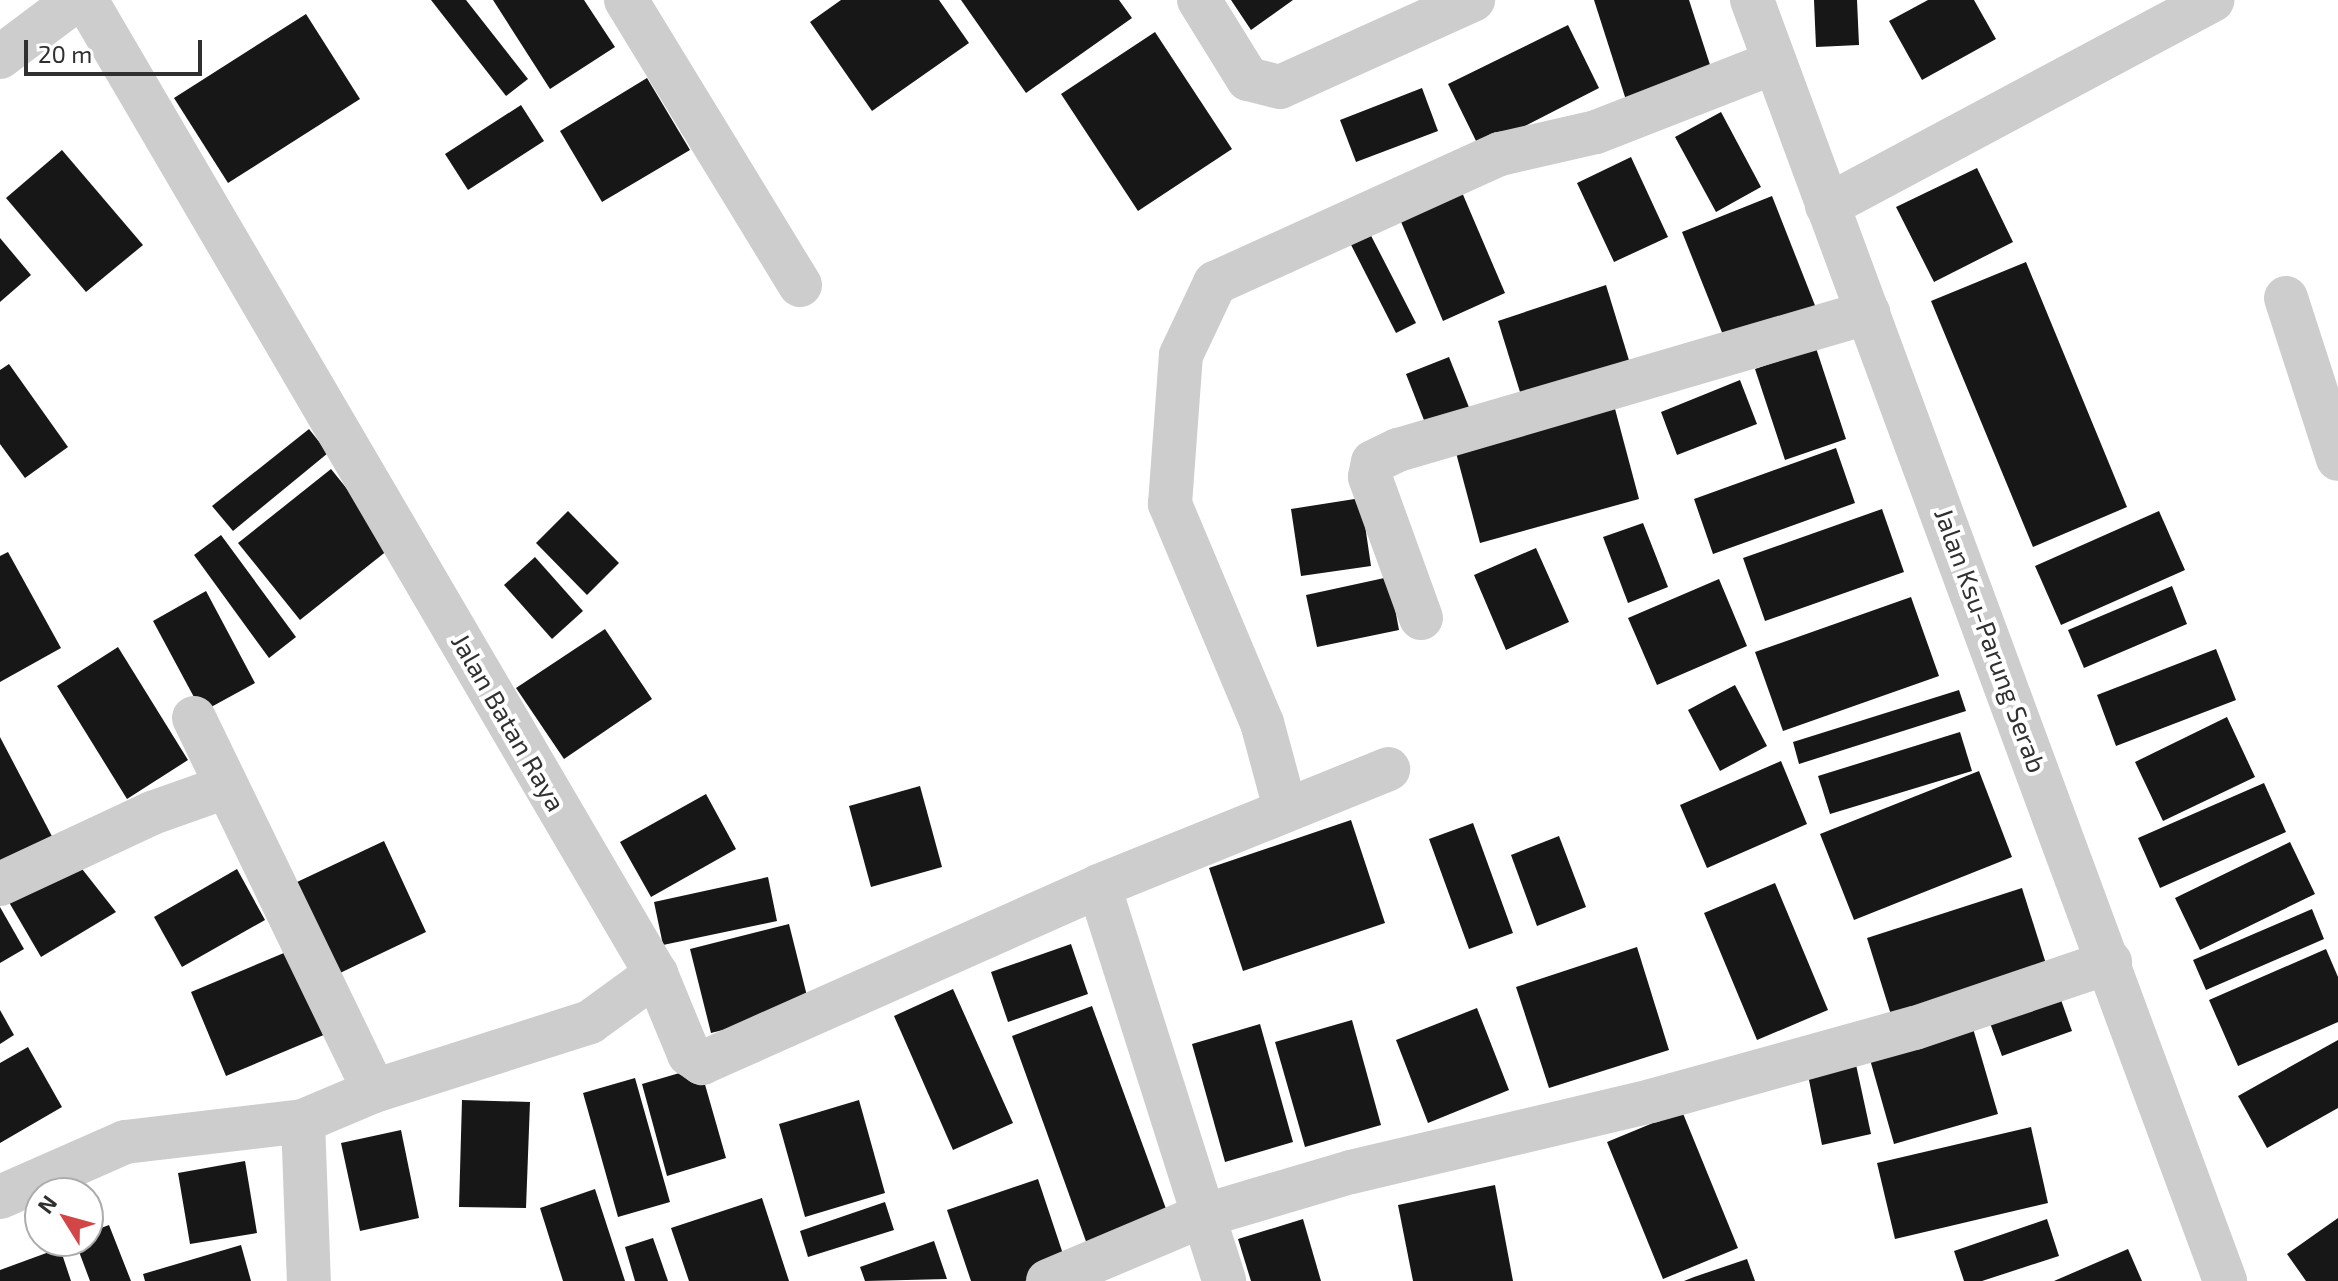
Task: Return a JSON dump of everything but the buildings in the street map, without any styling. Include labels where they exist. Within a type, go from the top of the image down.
[{"type":"street","points":[[0,57],[76,0]]},
{"type":"street","name":"Jalan Batan Raya","points":[[86,0],[656,974],[689,1054],[702,1063],[1099,886]]},
{"type":"street","points":[[626,0],[800,285]]},
{"type":"street","points":[[1199,0],[1248,79],[1280,87],[1473,0]]},
{"type":"street","name":"Jalan Ksu-Parung Serab","points":[[1752,0],[2110,962],[2225,1281]]},
{"type":"street","points":[[1827,206],[2212,0]]},
{"type":"street","points":[[1285,808],[1262,723],[1170,504],[1181,355],[1215,283],[1500,154],[1596,132],[1773,63]]},
{"type":"street","points":[[2286,298],[2338,459]]},
{"type":"street","points":[[1421,618],[1370,477],[1373,462],[1398,450],[1868,313]]},
{"type":"street","points":[[194,718],[374,1091]]},
{"type":"street","points":[[1224,1281],[1099,886],[1285,808],[1388,769]]},
{"type":"street","points":[[0,884],[152,813],[226,787]]},
{"type":"street","points":[[1048,1281],[1202,1216],[1351,1172],[1651,1101],[1915,1028],[2110,962]]},
{"type":"street","points":[[0,1197],[125,1142],[303,1121],[374,1091],[590,1022],[656,974]]},
{"type":"street","points":[[303,1121],[309,1281]]}]
